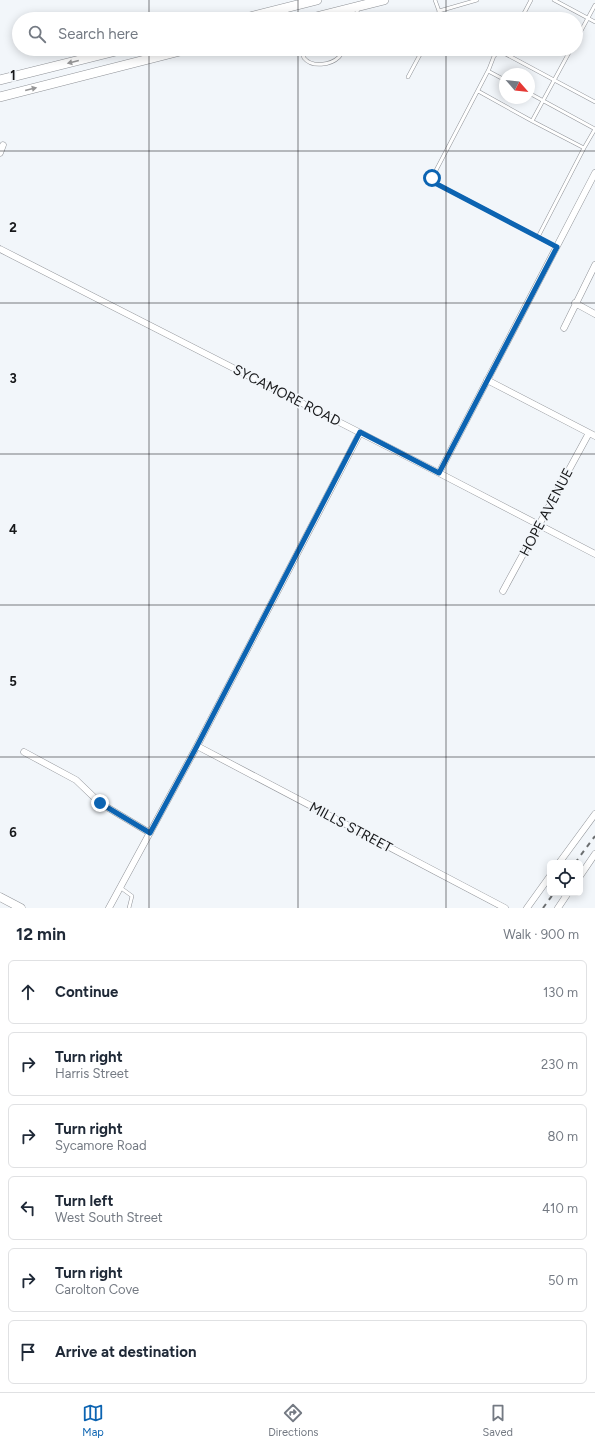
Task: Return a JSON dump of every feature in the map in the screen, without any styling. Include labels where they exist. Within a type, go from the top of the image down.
[{"type":"main road","points":[[269,12],[317,0]]},
{"type":"main road","points":[[347,12],[358,10],[384,0]]},
{"type":"main road","points":[[0,80],[96,56]]},
{"type":"main road","points":[[113,56],[115,68]]},
{"type":"main road","points":[[0,98],[161,56]]},
{"type":"street","points":[[0,153],[4,145]]},
{"type":"street","points":[[439,473],[595,173]]},
{"type":"street","name":"SYCAMORE ROAD","points":[[0,248],[595,554]]},
{"type":"street","points":[[564,328],[595,265]]},
{"type":"street","points":[[575,303],[595,314]]},
{"type":"street","points":[[487,380],[595,436]]},
{"type":"street","points":[[109,908],[197,746],[360,432]]},
{"type":"street","name":"HOPE AVENUE","points":[[503,592],[589,433]]},
{"type":"street","name":"MILLS STREET","points":[[197,746],[505,908]]},
{"type":"street","points":[[24,752],[76,780],[100,803],[150,833]]},
{"type":"street","points":[[562,860],[595,814]]},
{"type":"street","points":[[583,872],[595,854]]},
{"type":"street","points":[[527,908],[547,880]]},
{"type":"street","points":[[560,907],[566,896]]},
{"type":"street","points":[[0,897],[21,908]]},
{"type":"lane","points":[[435,0],[439,11],[477,0]]},
{"type":"lane","points":[[524,12],[531,0]]},
{"type":"lane","points":[[554,0],[577,12]]},
{"type":"lane","points":[[583,27],[595,5]]},
{"type":"lane","points":[[284,8],[285,12]]},
{"type":"lane","points":[[583,15],[595,22]]},
{"type":"lane","points":[[303,56],[311,63],[321,65],[330,62],[340,56]]},
{"type":"lane","points":[[408,77],[419,56]]},
{"type":"lane","points":[[494,56],[478,91],[432,178],[433,182],[557,247]]},
{"type":"lane","points":[[512,56],[595,102]]},
{"type":"lane","points":[[532,121],[567,56]]},
{"type":"lane","points":[[488,71],[499,77]]},
{"type":"lane","points":[[478,91],[584,148]]},
{"type":"lane","points":[[535,96],[595,129],[538,237]]},
{"type":"lane","points":[[121,888],[132,896],[129,908]]},
{"type":"railway","points":[[577,860],[595,836]]},
{"type":"railway","points":[[543,908],[552,896]]},
{"type":"route","points":[[100,803],[150,833],[197,746],[360,432],[439,473],[557,247],[433,182],[432,178]]}]
